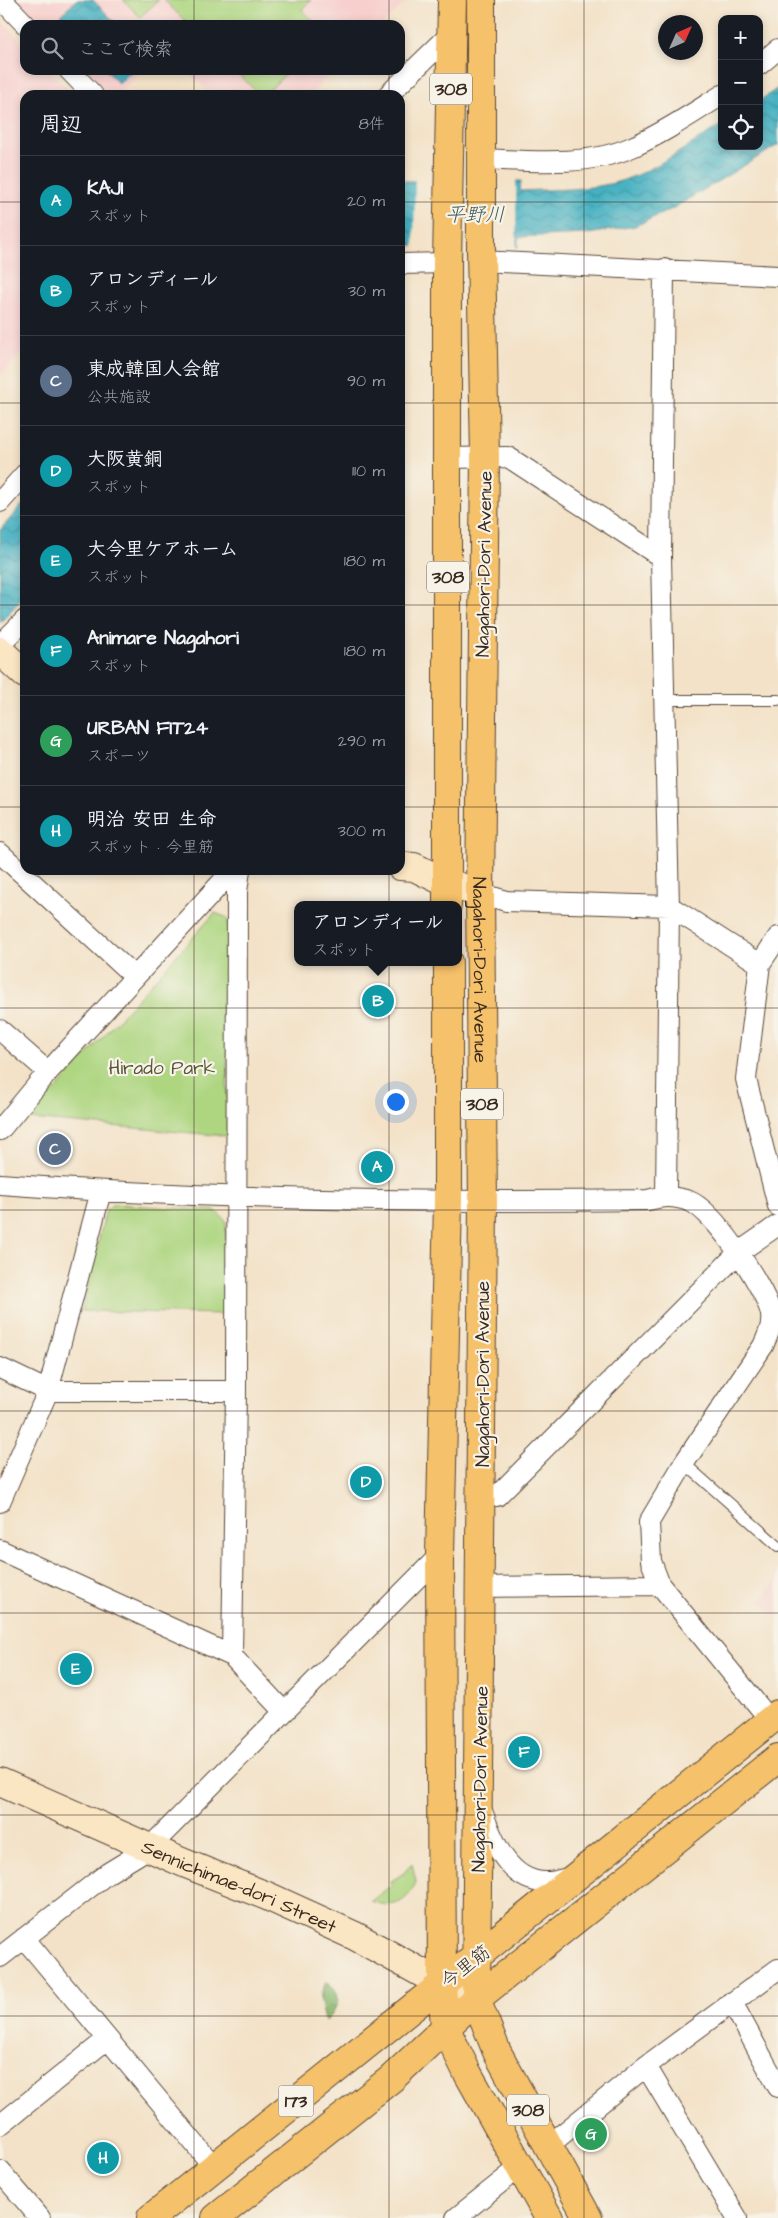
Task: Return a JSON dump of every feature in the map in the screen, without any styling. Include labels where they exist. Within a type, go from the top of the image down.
[{"type":"main road","name":"Nagahori-Dori Avenue","points":[[447,894],[448,256],[452,0]]},
{"type":"main road","name":"Nagahori-Dori Avenue","points":[[476,1999],[483,1202],[480,893],[484,457],[481,255],[481,0]]},
{"type":"main road","points":[[0,651],[20,669]]},
{"type":"main road","points":[[405,866],[414,866],[447,894],[480,893]]},
{"type":"main road","name":"Nagahori-Dori Avenue","points":[[442,1984],[440,1555],[448,1201],[448,966]]},
{"type":"main road","name":"今里筋","points":[[151,2218],[477,1958],[774,1717]]},
{"type":"main road","name":"今里筋","points":[[216,2218],[391,2079],[476,1999],[778,1758]]},
{"type":"main road","name":"Sennichimae-dori Street","points":[[0,1782],[149,1848],[267,1896],[354,1936],[442,1984],[476,1999]]},
{"type":"main road","name":"308","points":[[442,1984],[445,2027],[467,2072],[549,2218]]},
{"type":"main road","name":"308","points":[[476,1999],[497,2052],[588,2218]]},
{"type":"street","points":[[2,0],[21,20]]},
{"type":"street","points":[[393,90],[452,32]]},
{"type":"street","points":[[763,62],[778,49]]},
{"type":"street","points":[[74,75],[88,90]]},
{"type":"street","points":[[481,168],[576,160],[607,155],[632,147],[718,97]]},
{"type":"street","points":[[481,255],[778,276]]},
{"type":"street","points":[[405,263],[448,256]]},
{"type":"street","points":[[664,269],[661,557],[669,906],[666,1196]]},
{"type":"street","points":[[448,458],[508,457],[661,557]]},
{"type":"street","points":[[0,502],[20,480]]},
{"type":"street","points":[[0,645],[20,625]]},
{"type":"street","points":[[0,853],[20,871]]},
{"type":"street","points":[[24,875],[136,977]]},
{"type":"street","points":[[0,1130],[48,1072],[228,875]]},
{"type":"street","points":[[232,1656],[236,1392],[237,892],[239,875]]},
{"type":"street","points":[[480,893],[506,901],[669,906],[760,964]]},
{"type":"street","points":[[778,937],[760,964],[746,1079],[778,1206]]},
{"type":"street","points":[[0,1030],[48,1072]]},
{"type":"street","points":[[0,1184],[102,1192],[236,1198],[483,1202],[648,1200],[666,1196],[691,1201],[714,1222],[739,1252],[770,1310],[771,1328],[763,1346],[684,1463],[649,1522],[650,1561],[660,1585],[774,1717]]},
{"type":"street","points":[[0,1502],[48,1391],[102,1192]]},
{"type":"street","points":[[481,1496],[497,1496],[739,1252],[778,1225]]},
{"type":"street","points":[[0,1368],[48,1391],[236,1392]]},
{"type":"street","points":[[0,1550],[232,1656],[284,1712]]},
{"type":"street","points":[[0,1957],[108,1873],[149,1848],[440,1555]]},
{"type":"street","points":[[481,1587],[660,1585]]},
{"type":"street","points":[[479,1802],[498,1848],[520,1874],[528,1879],[548,1882],[578,1876]]},
{"type":"street","points":[[24,1938],[106,2040],[214,2168]]},
{"type":"street","points":[[548,2146],[646,2066],[778,1969]]},
{"type":"street","points":[[732,2002],[778,2087]]},
{"type":"street","points":[[0,2125],[106,2040]]},
{"type":"street","points":[[646,2066],[737,2218]]},
{"type":"street","points":[[456,2218],[520,2167]]},
{"type":"street","points":[[0,2171],[40,2218]]},
{"type":"lane","points":[[664,700],[778,700]]},
{"type":"lane","points":[[684,1463],[778,1546]]},
{"type":"shaded area","points":[[18,0],[408,0],[387,20],[37,20]]},
{"type":"shaded area","points":[[0,20],[20,41],[20,75],[54,75],[68,90],[20,90],[20,354],[0,376]]},
{"type":"shaded area","points":[[91,75],[138,75],[122,90],[105,90]]},
{"type":"shaded area","points":[[192,75],[331,75],[315,90],[206,90]]},
{"type":"shaded area","points":[[778,1579],[778,1617],[759,1602]]},
{"type":"green space","points":[[123,0],[159,0],[140,17]]},
{"type":"green space","points":[[164,0],[311,0],[302,9],[312,20],[184,20]]},
{"type":"green space","points":[[239,75],[285,75],[269,90],[255,90]]},
{"type":"green space","name":"Hirado Park","points":[[215,913],[228,918],[227,1136],[29,1119]]},
{"type":"green space","points":[[114,1204],[216,1211],[226,1221],[225,1314],[82,1311],[106,1210]]},
{"type":"green space","points":[[412,1863],[416,1882],[403,1900],[392,1904],[371,1901],[392,1885],[390,1882],[404,1873]]},
{"type":"green space","points":[[326,1982],[335,1990],[338,2002],[332,2014],[325,2021],[320,1998]]},
{"type":"water","points":[[76,0],[93,0],[113,20],[58,20]]},
{"type":"water","points":[[111,75],[128,75],[119,84]]},
{"type":"water","name":"平野川","points":[[778,88],[778,145],[672,209],[635,226],[588,234],[518,237],[518,247],[405,245],[405,181],[521,181],[520,191],[572,189],[611,184],[624,180],[650,169],[718,128],[718,150],[763,150],[763,98]]},
{"type":"water","points":[[20,508],[20,601],[0,623],[0,530]]},
{"type":"pier","points":[[415,178],[516,179],[516,249],[414,248]]},
{"type":"place","name":"アロンディール","points":[[378,1001]]},
{"type":"place","name":"東成韓国人会館","points":[[55,1149]]},
{"type":"place","name":"KAJI","points":[[377,1167]]},
{"type":"place","name":"大阪黄銅","points":[[366,1482]]},
{"type":"place","name":"大今里ケアホーム","points":[[76,1669]]},
{"type":"place","name":"Animare Nagahori","points":[[524,1752]]},
{"type":"place","name":"URBAN FIT24","points":[[591,2134]]},
{"type":"place","name":"明治 安田 生命","points":[[103,2158]]}]
